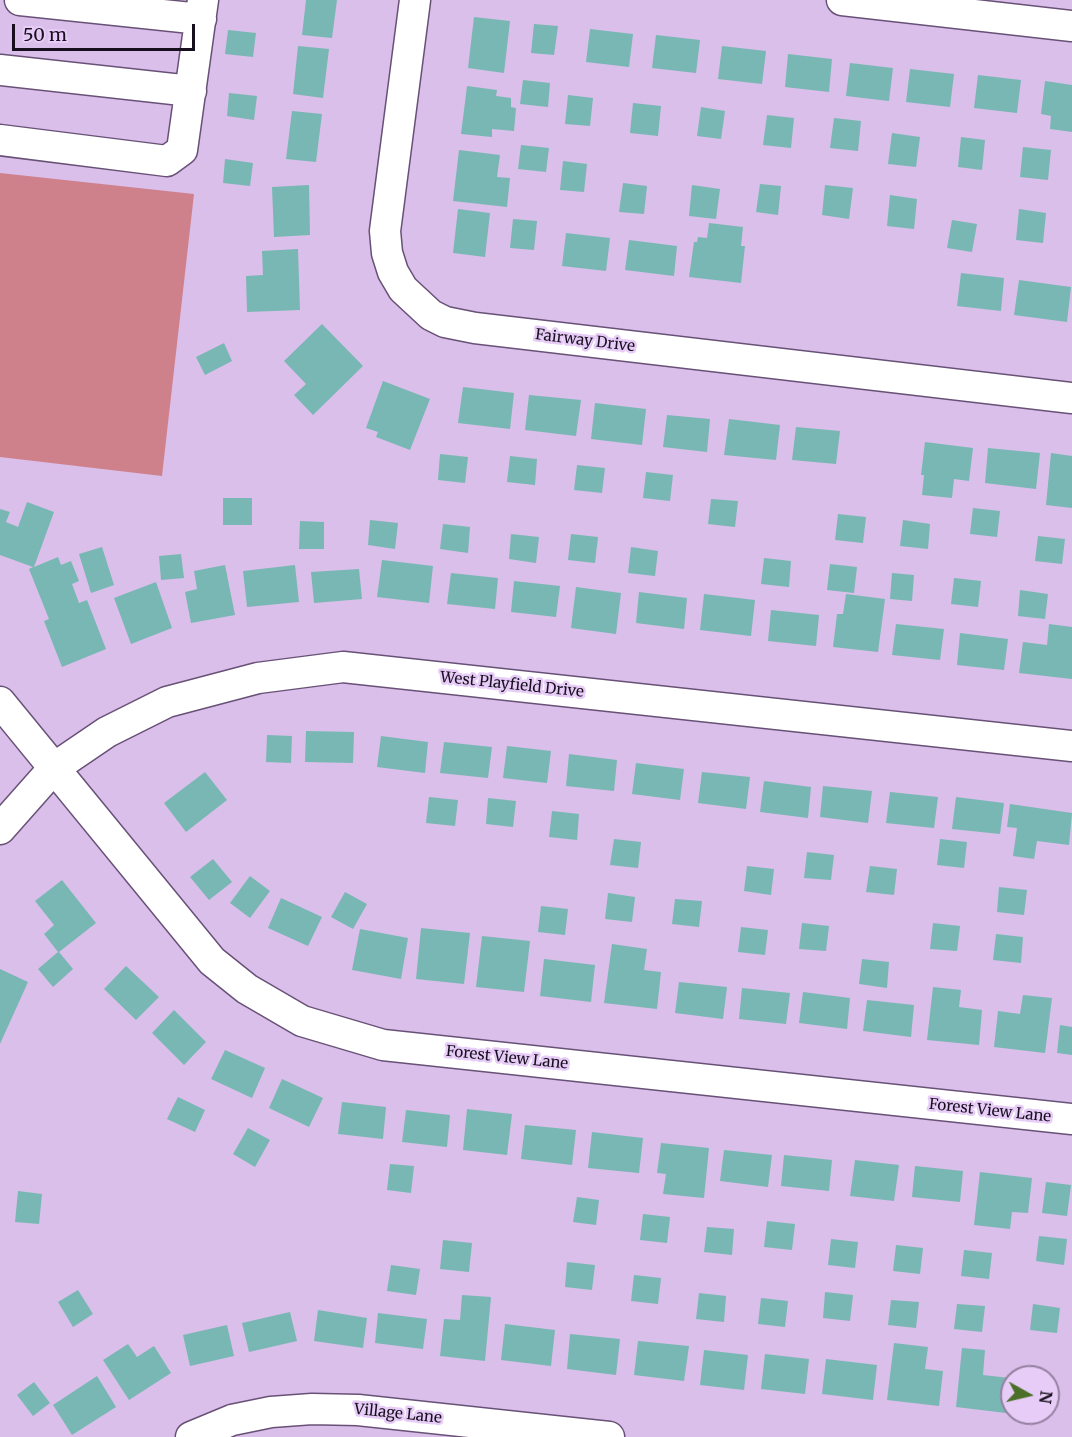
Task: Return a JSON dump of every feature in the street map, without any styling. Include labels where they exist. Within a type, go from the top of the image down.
[{"type":"street","points":[[0,140],[167,161],[182,150],[202,10],[20,0]]},
{"type":"street","name":"Fairway Drive","points":[[415,0],[385,231],[387,253],[393,272],[403,289],[431,315],[467,327],[1072,398]]},
{"type":"street","points":[[842,0],[1072,26]]},
{"type":"street","points":[[0,70],[191,91]]},
{"type":"street","name":"West Playfield Drive","points":[[0,829],[54,768],[107,732],[167,702],[258,678],[343,667],[1072,746]]},
{"type":"street","name":"Forest View Lane","points":[[0,702],[212,961],[247,990],[303,1021],[383,1045],[1072,1119]]},
{"type":"street","name":"Village Lane","points":[[191,1437],[232,1420],[271,1412],[312,1409],[358,1410],[609,1437]]},
{"type":"shaded area","points":[[0,173],[194,194],[162,476],[0,457]]},
{"type":"building","points":[[306,0],[337,0],[332,38],[302,35]]},
{"type":"building","points":[[474,17],[510,21],[504,73],[468,68]]},
{"type":"building","points":[[534,24],[558,26],[554,55],[531,53]]},
{"type":"building","points":[[590,29],[633,34],[629,67],[586,62]]},
{"type":"building","points":[[228,30],[256,33],[253,57],[225,54]]},
{"type":"building","points":[[656,35],[700,40],[696,73],[652,68]]},
{"type":"building","points":[[298,46],[329,49],[323,98],[293,94]]},
{"type":"building","points":[[722,46],[766,51],[762,84],[718,79]]},
{"type":"building","points":[[788,54],[832,59],[829,92],[785,87]]},
{"type":"building","points":[[850,63],[893,68],[889,101],[846,96]]},
{"type":"building","points":[[910,69],[954,74],[950,107],[906,102]]},
{"type":"building","points":[[978,75],[1021,80],[1017,113],[974,108]]},
{"type":"building","points":[[523,80],[550,83],[548,107],[520,104]]},
{"type":"building","points":[[1045,81],[1072,85],[1072,132],[1050,129],[1051,116],[1041,114]]},
{"type":"building","points":[[467,86],[497,90],[496,96],[511,98],[511,107],[516,108],[514,131],[492,129],[492,137],[461,134]]},
{"type":"building","points":[[229,93],[257,96],[254,120],[227,116]]},
{"type":"building","points":[[568,95],[593,98],[590,126],[565,124]]},
{"type":"building","points":[[633,103],[661,106],[658,136],[630,133]]},
{"type":"building","points":[[701,107],[725,111],[721,139],[697,136]]},
{"type":"building","points":[[292,111],[322,114],[316,162],[286,159]]},
{"type":"building","points":[[767,115],[794,118],[791,148],[763,145]]},
{"type":"building","points":[[834,118],[861,121],[858,151],[830,148]]},
{"type":"building","points":[[892,133],[920,137],[916,167],[888,164]]},
{"type":"building","points":[[961,137],[985,140],[982,170],[958,167]]},
{"type":"building","points":[[521,145],[549,148],[546,172],[518,169]]},
{"type":"building","points":[[1023,147],[1051,150],[1048,180],[1020,177]]},
{"type":"building","points":[[459,150],[500,155],[497,177],[510,178],[507,207],[453,201]]},
{"type":"building","points":[[225,159],[253,163],[250,186],[223,183]]},
{"type":"building","points":[[563,161],[587,164],[584,192],[560,190]]},
{"type":"building","points":[[623,183],[647,186],[644,214],[619,212]]},
{"type":"building","points":[[760,184],[781,186],[778,215],[756,212]]},
{"type":"building","points":[[309,185],[310,235],[274,237],[272,187]]},
{"type":"building","points":[[692,185],[720,189],[716,219],[689,216]]},
{"type":"building","points":[[825,185],[853,188],[849,219],[822,215]]},
{"type":"building","points":[[890,195],[917,199],[914,229],[887,226]]},
{"type":"building","points":[[458,209],[490,213],[485,257],[453,253]]},
{"type":"building","points":[[1019,209],[1046,213],[1043,243],[1016,240]]},
{"type":"building","points":[[513,219],[537,221],[534,250],[510,248]]},
{"type":"building","points":[[952,220],[977,224],[972,252],[947,248]]},
{"type":"building","points":[[709,223],[743,227],[741,246],[745,246],[741,283],[689,277],[694,242],[697,242],[698,237],[707,238]]},
{"type":"building","points":[[566,233],[610,238],[606,271],[562,266]]},
{"type":"building","points":[[629,240],[677,246],[674,276],[625,270]]},
{"type":"building","points":[[298,249],[300,310],[247,312],[246,276],[263,275],[262,251]]},
{"type":"building","points":[[961,273],[1004,278],[1001,311],[957,306]]},
{"type":"building","points":[[1019,280],[1071,287],[1067,322],[1014,315]]},
{"type":"building","points":[[322,324],[363,366],[313,415],[294,395],[306,384],[284,361]]},
{"type":"building","points":[[224,343],[232,361],[205,375],[196,357]]},
{"type":"building","points":[[383,381],[430,399],[410,450],[376,437],[378,432],[366,428]]},
{"type":"building","points":[[463,387],[514,393],[510,429],[458,423]]},
{"type":"building","points":[[529,395],[581,400],[576,436],[525,430]]},
{"type":"building","points":[[595,403],[646,409],[642,445],[591,439]]},
{"type":"building","points":[[667,415],[710,419],[707,452],[663,447]]},
{"type":"building","points":[[729,419],[780,425],[776,460],[724,455]]},
{"type":"building","points":[[796,427],[840,431],[836,464],[792,460]]},
{"type":"building","points":[[925,442],[973,448],[969,481],[954,479],[952,498],[922,495],[924,475],[921,475]]},
{"type":"building","points":[[988,448],[1040,453],[1036,489],[985,483]]},
{"type":"building","points":[[1051,453],[1072,456],[1072,508],[1046,505]]},
{"type":"building","points":[[440,454],[468,457],[465,483],[438,480]]},
{"type":"building","points":[[510,456],[537,459],[535,485],[507,482]]},
{"type":"building","points":[[577,465],[605,468],[602,493],[574,490]]},
{"type":"building","points":[[646,472],[673,475],[670,501],[643,498]]},
{"type":"building","points":[[223,498],[252,498],[252,525],[223,525]]},
{"type":"building","points":[[711,499],[738,501],[735,527],[708,524]]},
{"type":"building","points":[[27,502],[54,512],[34,567],[58,557],[61,565],[71,561],[79,581],[72,584],[79,603],[87,600],[106,649],[62,667],[44,621],[49,619],[29,569],[33,567],[0,555],[0,509],[10,512],[6,522],[18,527]]},
{"type":"building","points":[[973,508],[1000,511],[997,537],[970,534]]},
{"type":"building","points":[[838,514],[866,517],[863,543],[835,540]]},
{"type":"building","points":[[370,520],[398,523],[395,549],[368,545]]},
{"type":"building","points":[[903,520],[930,524],[928,549],[900,546]]},
{"type":"building","points":[[300,521],[324,522],[324,549],[299,549]]},
{"type":"building","points":[[443,524],[470,527],[468,553],[440,549]]},
{"type":"building","points":[[511,534],[539,537],[536,563],[509,559]]},
{"type":"building","points":[[571,534],[598,537],[595,563],[568,560]]},
{"type":"building","points":[[1038,536],[1065,539],[1062,564],[1035,561]]},
{"type":"building","points":[[102,547],[114,585],[91,593],[79,554]]},
{"type":"building","points":[[631,547],[658,551],[655,576],[628,573]]},
{"type":"building","points":[[181,554],[184,578],[161,580],[159,556]]},
{"type":"building","points":[[764,558],[791,561],[789,587],[761,584]]},
{"type":"building","points":[[382,560],[433,566],[429,603],[377,597]]},
{"type":"building","points":[[830,564],[857,567],[854,593],[827,590]]},
{"type":"building","points":[[225,565],[235,615],[191,623],[185,592],[197,589],[194,571]]},
{"type":"building","points":[[295,565],[299,602],[247,607],[243,571]]},
{"type":"building","points":[[359,569],[362,599],[314,603],[311,572]]},
{"type":"building","points":[[451,573],[498,578],[495,609],[447,604]]},
{"type":"building","points":[[892,573],[914,575],[912,601],[890,599]]},
{"type":"building","points":[[954,578],[981,581],[978,607],[951,604]]},
{"type":"building","points":[[514,581],[560,586],[556,617],[511,612]]},
{"type":"building","points":[[156,582],[172,628],[131,644],[114,598]]},
{"type":"building","points":[[576,587],[621,593],[616,634],[571,628]]},
{"type":"building","points":[[1020,590],[1048,594],[1045,619],[1018,616]]},
{"type":"building","points":[[639,592],[687,598],[684,629],[636,623]]},
{"type":"building","points":[[704,594],[755,600],[751,636],[700,630]]},
{"type":"building","points":[[846,594],[885,599],[878,652],[833,647],[837,614],[843,614]]},
{"type":"building","points":[[771,610],[819,615],[816,646],[768,641]]},
{"type":"building","points":[[896,624],[944,629],[940,660],[892,655]]},
{"type":"building","points":[[1049,624],[1072,627],[1072,679],[1019,673],[1023,642],[1047,645]]},
{"type":"building","points":[[960,633],[1008,639],[1004,670],[957,665]]},
{"type":"building","points":[[306,731],[354,732],[353,763],[305,762]]},
{"type":"building","points":[[267,735],[292,736],[291,763],[266,762]]},
{"type":"building","points":[[381,736],[428,742],[425,773],[377,767]]},
{"type":"building","points":[[444,742],[492,747],[488,778],[440,773]]},
{"type":"building","points":[[507,746],[551,751],[547,783],[503,778]]},
{"type":"building","points":[[569,754],[617,760],[614,791],[566,786]]},
{"type":"building","points":[[636,763],[684,769],[680,800],[632,794]]},
{"type":"building","points":[[205,772],[227,800],[186,832],[164,803]]},
{"type":"building","points":[[702,772],[750,777],[746,809],[698,803]]},
{"type":"building","points":[[764,781],[811,787],[808,818],[760,812]]},
{"type":"building","points":[[823,786],[872,791],[868,823],[820,817]]},
{"type":"building","points":[[890,792],[938,797],[934,828],[886,823]]},
{"type":"building","points":[[429,797],[458,800],[455,826],[426,823]]},
{"type":"building","points":[[956,797],[1004,803],[1000,834],[952,829]]},
{"type":"building","points":[[488,798],[516,801],[513,827],[486,824]]},
{"type":"building","points":[[1010,804],[1072,813],[1069,845],[1037,841],[1034,859],[1013,856],[1017,828],[1007,827]]},
{"type":"building","points":[[552,811],[579,814],[577,840],[549,837]]},
{"type":"building","points":[[614,839],[641,842],[638,868],[610,865]]},
{"type":"building","points":[[940,839],[967,842],[964,868],[937,865]]},
{"type":"building","points":[[807,852],[834,855],[831,880],[804,878]]},
{"type":"building","points":[[213,859],[232,882],[209,900],[190,877]]},
{"type":"building","points":[[747,866],[774,869],[771,895],[744,891]]},
{"type":"building","points":[[870,866],[897,869],[894,895],[866,892]]},
{"type":"building","points":[[250,876],[270,891],[250,918],[230,903]]},
{"type":"building","points":[[62,880],[96,923],[59,952],[73,969],[53,987],[38,969],[58,952],[44,934],[54,925],[35,901]]},
{"type":"building","points":[[999,887],[1027,890],[1024,915],[997,912]]},
{"type":"building","points":[[345,892],[367,904],[353,929],[331,917]]},
{"type":"building","points":[[608,893],[635,897],[632,922],[605,919]]},
{"type":"building","points":[[281,898],[322,917],[308,946],[268,928]]},
{"type":"building","points":[[675,899],[702,901],[699,927],[672,924]]},
{"type":"building","points":[[541,906],[568,909],[565,935],[538,932]]},
{"type":"building","points":[[802,923],[829,926],[826,951],[799,949]]},
{"type":"building","points":[[933,923],[960,926],[957,951],[930,949]]},
{"type":"building","points":[[741,927],[768,930],[765,955],[738,952]]},
{"type":"building","points":[[421,928],[470,933],[464,984],[416,979]]},
{"type":"building","points":[[360,929],[408,938],[401,979],[352,970]]},
{"type":"building","points":[[996,934],[1023,937],[1021,963],[993,960]]},
{"type":"building","points":[[482,936],[530,941],[524,992],[476,987]]},
{"type":"building","points":[[612,944],[647,949],[644,970],[661,972],[657,1009],[604,1003]]},
{"type":"building","points":[[544,959],[595,965],[591,1002],[540,996]]},
{"type":"building","points":[[862,959],[889,962],[887,988],[859,984]]},
{"type":"building","points":[[126,966],[159,997],[136,1020],[104,989]]},
{"type":"building","points":[[0,969],[28,982],[0,1044]]},
{"type":"building","points":[[679,982],[727,987],[723,1019],[675,1013]]},
{"type":"building","points":[[933,987],[961,990],[959,1007],[982,1010],[979,1045],[927,1040]]},
{"type":"building","points":[[742,988],[790,993],[786,1024],[739,1019]]},
{"type":"building","points":[[803,992],[850,998],[847,1029],[799,1023]]},
{"type":"building","points":[[1023,995],[1052,998],[1045,1053],[994,1047],[998,1011],[1020,1014]]},
{"type":"building","points":[[867,1000],[914,1005],[911,1037],[863,1031]]},
{"type":"building","points":[[174,1010],[206,1042],[184,1065],[152,1033]]},
{"type":"building","points":[[1060,1025],[1072,1027],[1072,1055],[1057,1053]]},
{"type":"building","points":[[225,1050],[265,1068],[252,1098],[211,1079]]},
{"type":"building","points":[[282,1079],[323,1098],[309,1127],[269,1108]]},
{"type":"building","points":[[178,1097],[205,1110],[195,1132],[167,1119]]},
{"type":"building","points":[[342,1102],[386,1107],[383,1139],[338,1134]]},
{"type":"building","points":[[467,1109],[512,1114],[507,1155],[463,1150]]},
{"type":"building","points":[[406,1110],[450,1115],[447,1147],[402,1142]]},
{"type":"building","points":[[525,1125],[576,1130],[572,1165],[521,1159]]},
{"type":"building","points":[[248,1128],[270,1140],[255,1167],[233,1154]]},
{"type":"building","points":[[592,1132],[643,1138],[639,1173],[588,1168]]},
{"type":"building","points":[[661,1143],[709,1148],[704,1198],[663,1194],[666,1174],[657,1173]]},
{"type":"building","points":[[724,1150],[772,1155],[768,1187],[720,1181]]},
{"type":"building","points":[[784,1155],[832,1160],[829,1191],[781,1186]]},
{"type":"building","points":[[855,1160],[899,1165],[894,1201],[850,1196]]},
{"type":"building","points":[[390,1164],[414,1166],[411,1193],[387,1190]]},
{"type":"building","points":[[915,1166],[963,1171],[960,1202],[912,1197]]},
{"type":"building","points":[[980,1172],[1032,1178],[1028,1213],[1012,1212],[1010,1229],[974,1225]]},
{"type":"building","points":[[1046,1182],[1071,1185],[1067,1216],[1042,1213]]},
{"type":"building","points":[[18,1191],[42,1194],[39,1224],[15,1222]]},
{"type":"building","points":[[577,1197],[599,1200],[596,1225],[573,1222]]},
{"type":"building","points":[[643,1214],[670,1217],[667,1243],[640,1240]]},
{"type":"building","points":[[767,1221],[795,1224],[792,1250],[764,1247]]},
{"type":"building","points":[[707,1227],[734,1229],[732,1255],[704,1252]]},
{"type":"building","points":[[1039,1236],[1067,1239],[1064,1265],[1036,1261]]},
{"type":"building","points":[[831,1239],[858,1242],[855,1268],[828,1265]]},
{"type":"building","points":[[443,1240],[472,1243],[469,1272],[440,1269]]},
{"type":"building","points":[[896,1245],[923,1248],[920,1274],[893,1271]]},
{"type":"building","points":[[964,1250],[992,1253],[989,1279],[961,1276]]},
{"type":"building","points":[[567,1262],[595,1265],[592,1290],[565,1287]]},
{"type":"building","points":[[391,1265],[420,1269],[416,1295],[387,1291]]},
{"type":"building","points":[[634,1275],[661,1278],[658,1304],[631,1301]]},
{"type":"building","points":[[78,1290],[93,1314],[73,1327],[58,1302]]},
{"type":"building","points":[[825,1292],[853,1295],[850,1321],[823,1318]]},
{"type":"building","points":[[699,1293],[726,1296],[724,1322],[696,1319]]},
{"type":"building","points":[[462,1295],[491,1297],[485,1361],[440,1356],[444,1319],[460,1320]]},
{"type":"building","points":[[761,1298],[788,1301],[785,1327],[758,1324]]},
{"type":"building","points":[[891,1300],[919,1302],[916,1328],[888,1325]]},
{"type":"building","points":[[957,1304],[985,1306],[982,1332],[954,1329]]},
{"type":"building","points":[[1033,1304],[1060,1308],[1057,1333],[1030,1330]]},
{"type":"building","points":[[318,1310],[367,1318],[363,1348],[314,1341]]},
{"type":"building","points":[[290,1312],[297,1341],[249,1352],[242,1323]]},
{"type":"building","points":[[378,1313],[427,1319],[423,1349],[375,1343]]},
{"type":"building","points":[[505,1324],[555,1330],[551,1366],[501,1360]]},
{"type":"building","points":[[227,1325],[234,1356],[190,1366],[183,1335]]},
{"type":"building","points":[[570,1334],[620,1339],[616,1375],[567,1369]]},
{"type":"building","points":[[638,1341],[689,1346],[684,1381],[634,1375]]},
{"type":"building","points":[[894,1343],[928,1347],[925,1369],[943,1371],[939,1406],[887,1400]]},
{"type":"building","points":[[128,1344],[137,1357],[154,1346],[171,1373],[129,1400],[103,1360]]},
{"type":"building","points":[[962,1348],[985,1350],[983,1375],[1000,1377],[1000,1412],[956,1407]]},
{"type":"building","points":[[704,1350],[748,1355],[744,1390],[700,1385]]},
{"type":"building","points":[[765,1354],[809,1359],[805,1394],[761,1389]]},
{"type":"building","points":[[826,1359],[877,1365],[873,1400],[822,1394]]},
{"type":"building","points":[[97,1376],[116,1407],[72,1435],[53,1405]]},
{"type":"building","points":[[34,1382],[50,1403],[33,1416],[17,1395]]}]
